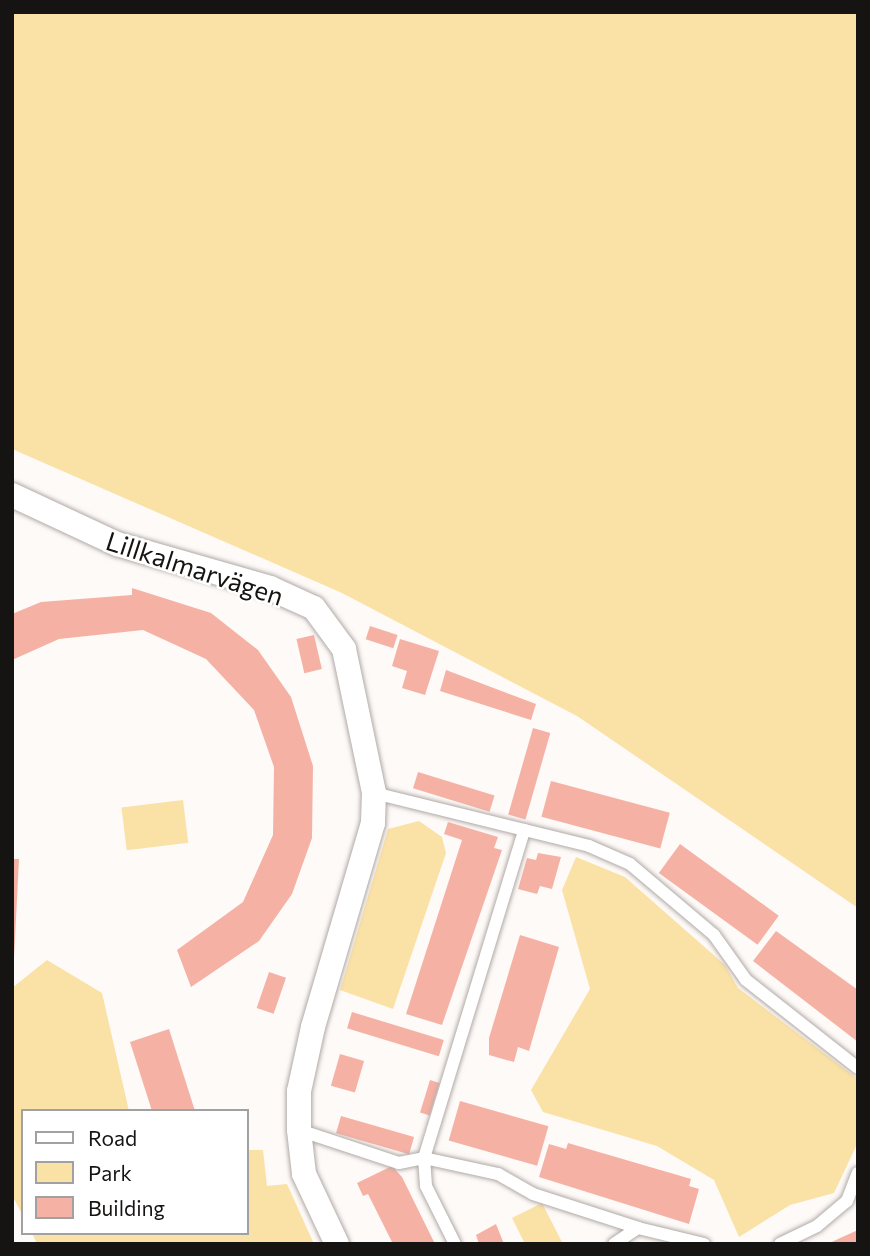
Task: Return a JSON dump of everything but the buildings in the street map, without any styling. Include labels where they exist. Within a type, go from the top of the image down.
[{"type":"street","name":"Lillkalmarvägen","points":[[12,495],[117,544],[270,587],[314,608],[344,649],[373,793],[373,823],[310,1040],[299,1130],[304,1174],[337,1244]]},
{"type":"lane","points":[[373,793],[589,846],[630,864],[714,935],[746,980],[858,1068]]},
{"type":"lane","points":[[455,1244],[426,1186],[424,1158],[524,830]]},
{"type":"lane","points":[[299,1130],[399,1163],[424,1158],[498,1174],[533,1194],[638,1228],[704,1244]]},
{"type":"lane","points":[[780,1244],[817,1226],[848,1201],[858,1173]]},
{"type":"lane","points":[[614,1244],[638,1228]]},
{"type":"green space","points":[[12,12],[858,12],[858,908],[577,716],[342,593],[12,449]]},
{"type":"green space","points":[[183,800],[188,843],[127,850],[121,808]]},
{"type":"green space","points":[[419,821],[442,837],[446,853],[393,1009],[340,990],[388,829]]},
{"type":"green space","points":[[576,857],[625,877],[725,965],[738,988],[858,1079],[858,1142],[834,1193],[790,1205],[739,1237],[714,1180],[657,1146],[543,1112],[531,1090],[590,989],[562,890]]},
{"type":"green space","points":[[47,960],[102,993],[129,1109],[21,1109],[21,1212],[12,1195],[12,988]]},
{"type":"green space","points":[[248,1150],[263,1150],[267,1186],[287,1184],[314,1244],[37,1244],[33,1235],[248,1235]]},
{"type":"green space","points":[[542,1203],[563,1244],[525,1244],[512,1218]]}]
